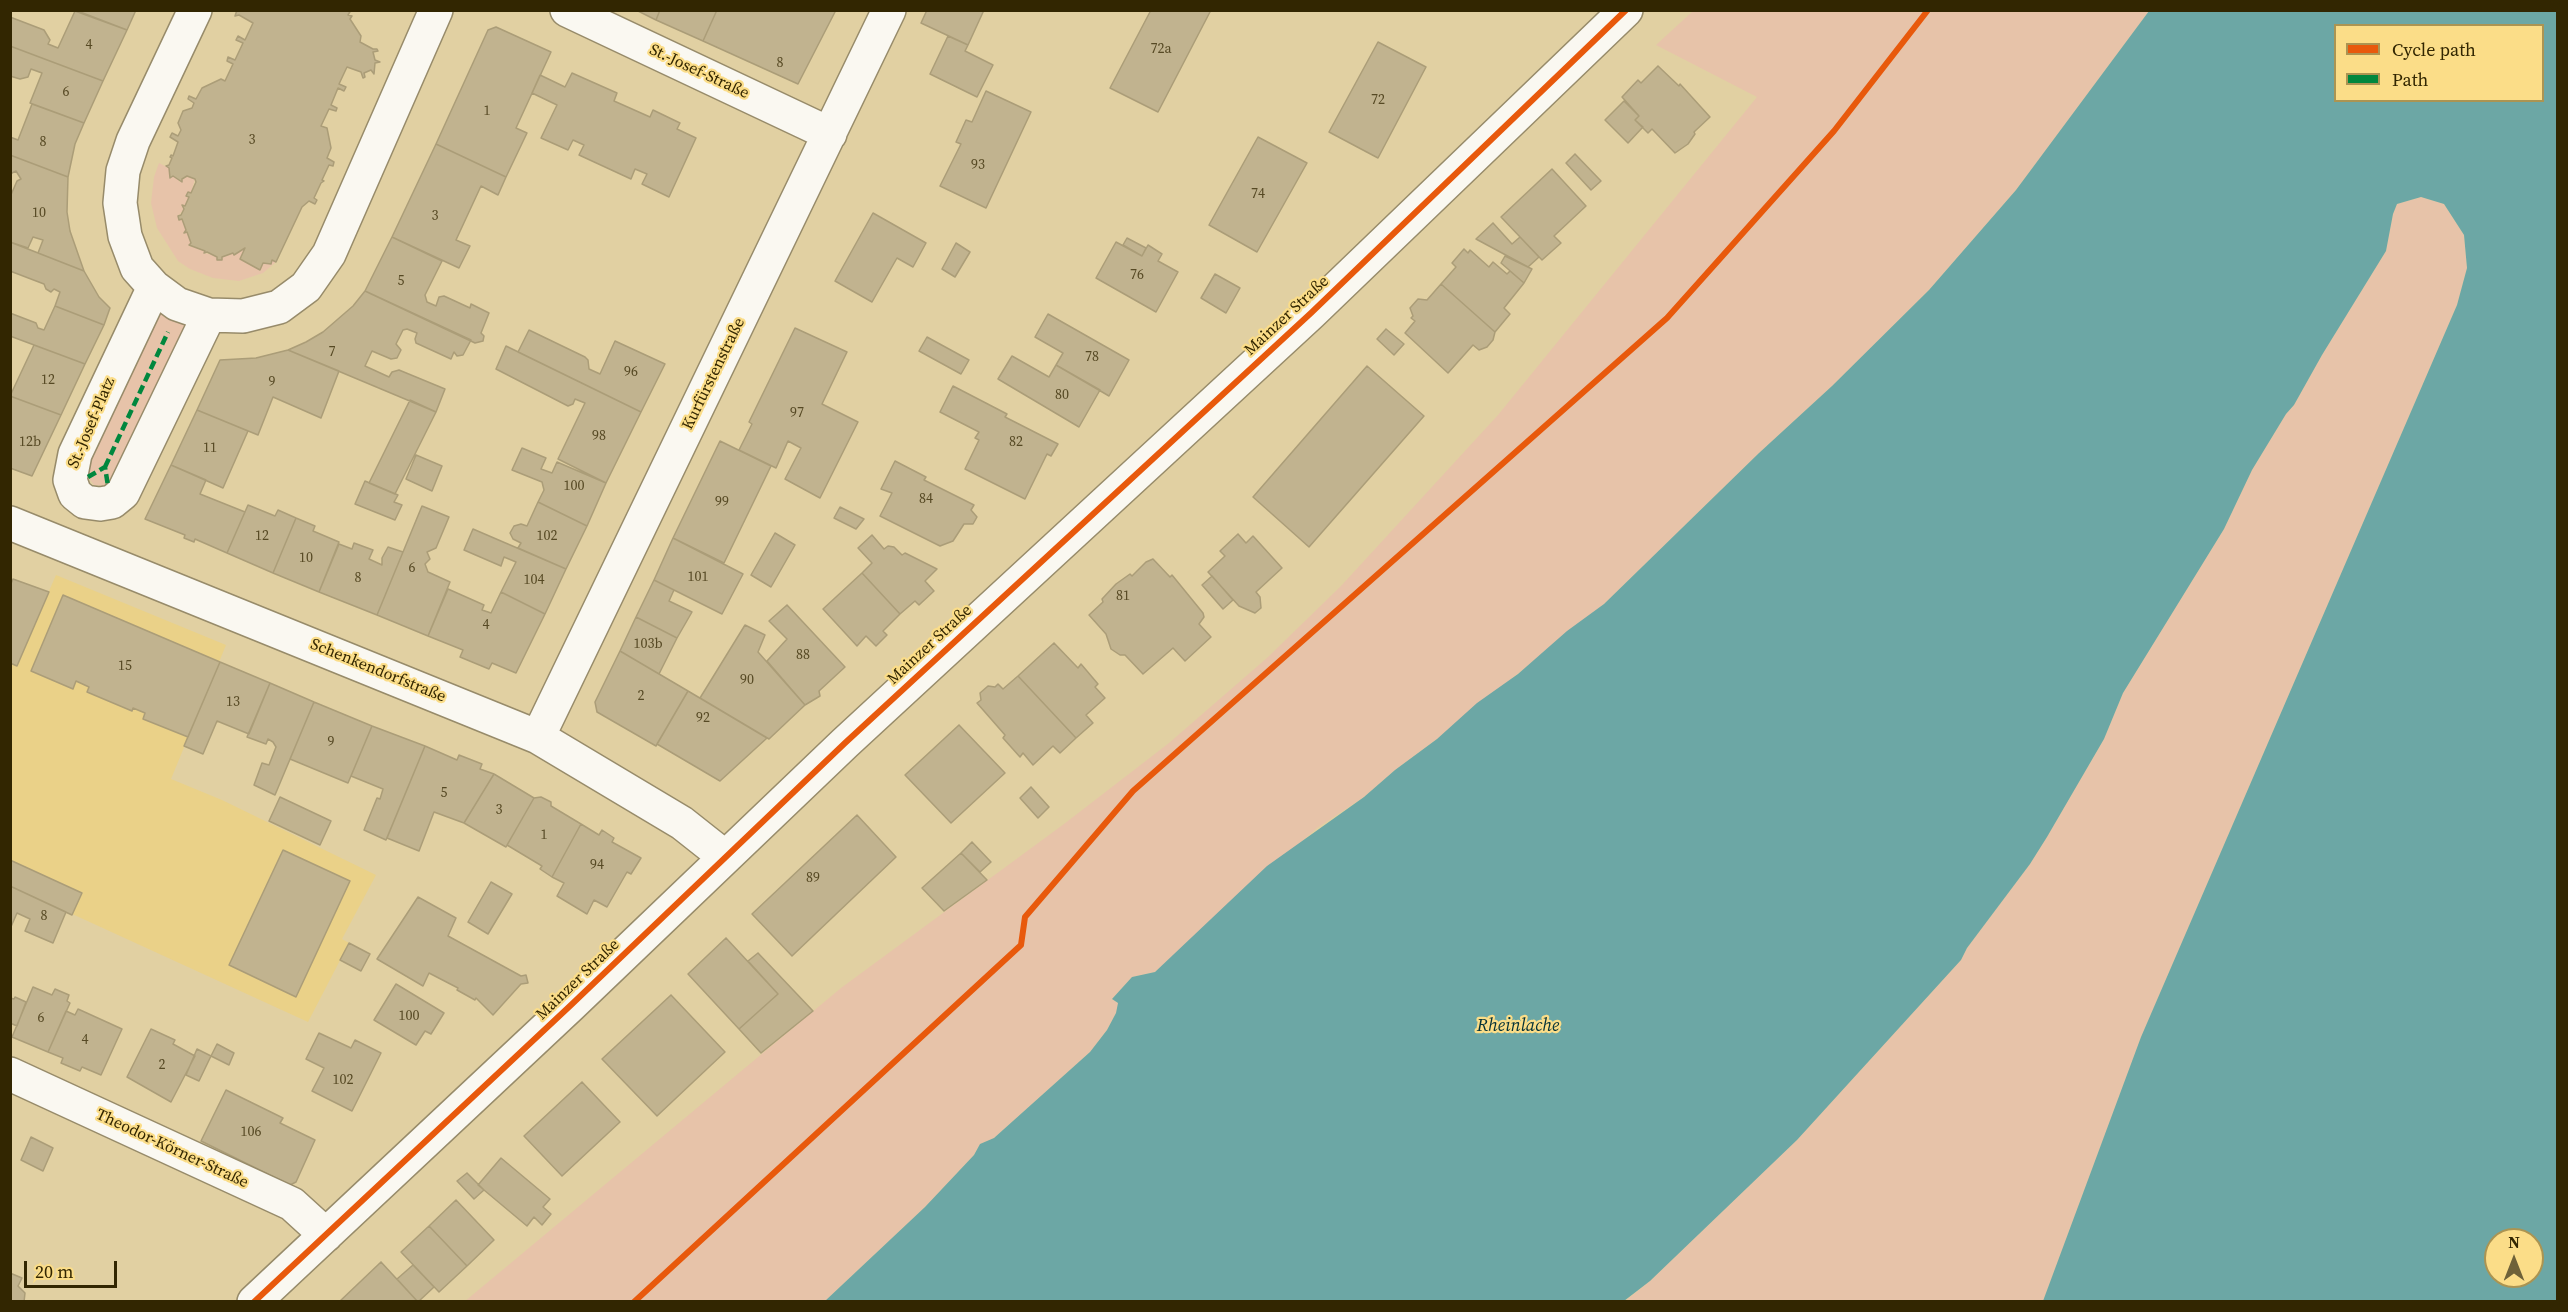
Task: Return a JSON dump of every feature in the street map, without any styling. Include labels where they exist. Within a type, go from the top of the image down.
[{"type":"street","points":[[195,10],[133,141],[123,171],[120,203],[125,236],[137,268],[154,287],[177,304],[209,315],[243,316],[279,307],[306,287],[329,254],[436,10]]},
{"type":"street","name":"St.-Josef-Straße","points":[[567,10],[830,134]]},
{"type":"street","name":"Kurfürstenstraße","points":[[538,736],[889,10]]},
{"type":"street","name":"Mainzer Straße","points":[[254,1302],[571,1005],[854,735],[1311,313],[1626,10]]},
{"type":"street","name":"St.-Josef-Platz","points":[[154,287],[73,461],[70,480],[75,494],[85,502],[100,504],[112,502],[123,493],[209,315]]},
{"type":"street","name":"Schenkendorfstraße","points":[[10,523],[538,736],[682,823],[725,857]]},
{"type":"street","name":"Theodor-Körner-Straße","points":[[10,1074],[292,1204],[326,1235]]},
{"type":"shaded area","points":[[1693,11],[2149,11],[2016,190],[1929,290],[1832,386],[1759,453],[1604,604],[1364,797],[1317,828],[1155,972],[1132,977],[1112,999],[1118,1003],[1116,1013],[1107,1030],[1090,1052],[994,1138],[980,1144],[974,1155],[925,1207],[825,1301],[464,1302],[841,988],[1064,824],[1169,743],[1268,657],[1341,586],[1498,415],[1757,97],[1656,45]]},
{"type":"shaded area","points":[[159,163],[169,168],[170,178],[173,176],[179,179],[179,182],[187,176],[195,179],[191,193],[188,192],[186,196],[189,197],[185,206],[182,206],[184,209],[178,216],[179,220],[182,219],[186,230],[184,233],[187,232],[191,243],[189,246],[205,250],[204,253],[222,257],[233,253],[234,255],[245,248],[240,259],[259,270],[263,263],[271,264],[272,260],[276,262],[263,273],[239,281],[213,278],[190,269],[178,261],[157,228],[151,203],[154,177]]},
{"type":"shaded area","points":[[2421,197],[2444,204],[2464,235],[2467,268],[2457,305],[2141,1037],[2043,1301],[1624,1302],[1650,1281],[1797,1140],[1961,960],[1967,948],[2030,864],[2047,837],[2104,739],[2123,693],[2224,529],[2252,470],[2286,414],[2294,405],[2386,251],[2397,204]]},
{"type":"shaded area","points":[[166,311],[185,318],[187,330],[108,486],[94,485],[86,470],[156,316]]},
{"type":"shaded area","points":[[56,575],[226,645],[171,779],[222,800],[376,875],[342,939],[349,943],[308,1022],[11,886],[11,663],[17,665]]},
{"type":"water","name":"Rheinlache","points":[[2149,11],[2557,11],[2557,1301],[2043,1301],[2141,1037],[2457,305],[2467,268],[2464,235],[2444,204],[2421,197],[2397,204],[2386,251],[2294,405],[2286,414],[2252,470],[2224,529],[2123,693],[2104,739],[2047,837],[2030,864],[1967,948],[1961,960],[1797,1140],[1650,1281],[1624,1301],[825,1301],[925,1207],[974,1155],[980,1144],[994,1138],[1090,1052],[1107,1030],[1116,1013],[1118,1003],[1112,999],[1132,977],[1155,972],[1267,866],[1364,797],[1395,770],[1437,739],[1477,703],[1518,674],[1567,631],[1604,604],[1759,453],[1832,386],[1929,290],[2016,190]]},
{"type":"building","points":[[75,10],[136,10],[127,30]]},
{"type":"building","points":[[237,10],[351,10],[348,15],[352,16],[350,19],[361,36],[360,42],[377,49],[378,51],[373,52],[375,60],[380,62],[375,63],[374,74],[371,70],[364,73],[363,78],[361,72],[347,67],[339,84],[346,87],[344,91],[338,88],[331,105],[337,108],[336,111],[329,109],[321,126],[327,128],[331,148],[327,158],[334,162],[333,166],[329,165],[322,180],[324,181],[314,198],[317,200],[315,204],[309,201],[302,207],[276,262],[272,260],[271,264],[263,263],[260,270],[240,259],[245,248],[234,255],[233,253],[222,257],[222,260],[217,260],[217,257],[189,245],[191,243],[187,232],[184,233],[186,230],[182,219],[179,220],[178,216],[181,215],[184,209],[182,205],[185,206],[189,197],[186,196],[188,192],[191,193],[196,182],[195,179],[187,176],[182,179],[182,182],[173,176],[170,178],[169,168],[166,166],[169,165],[172,158],[170,157],[173,156],[178,142],[170,137],[172,133],[178,136],[181,130],[178,123],[183,111],[192,108],[194,103],[188,99],[189,96],[196,99],[202,88],[221,79],[225,81],[233,64],[227,61],[228,57],[235,60],[243,43],[236,40],[238,36],[245,40],[253,23],[239,15],[235,16]]},
{"type":"building","points":[[636,10],[660,10],[656,20]]},
{"type":"building","points":[[660,10],[717,10],[703,41],[656,20]]},
{"type":"building","points":[[717,10],[836,10],[798,84],[703,41]]},
{"type":"building","points":[[927,10],[984,10],[968,45],[921,23]]},
{"type":"building","points":[[1151,10],[1211,10],[1158,112],[1110,88]]},
{"type":"building","points":[[75,11],[127,30],[103,81],[10,46],[10,17],[44,30],[50,40],[48,44],[58,48]]},
{"type":"building","points":[[496,27],[551,52],[516,128],[527,133],[506,177],[436,144],[488,30]]},
{"type":"building","points":[[948,36],[968,45],[965,51],[993,65],[977,97],[930,74]]},
{"type":"building","points":[[1378,42],[1426,67],[1378,158],[1329,132]]},
{"type":"building","points":[[10,46],[103,81],[84,123],[30,103],[42,73],[31,69],[28,77],[20,79],[10,76]]},
{"type":"building","points":[[1658,66],[1679,86],[1680,84],[1710,117],[1694,132],[1688,144],[1675,153],[1652,129],[1648,133],[1635,120],[1639,116],[1622,97],[1638,80],[1641,83]]},
{"type":"building","points":[[572,73],[617,93],[614,101],[650,117],[653,110],[680,123],[677,129],[696,138],[669,197],[642,184],[647,174],[635,169],[631,179],[579,155],[584,145],[573,140],[568,150],[541,138],[557,105],[532,93],[540,75],[565,87]]},
{"type":"building","points":[[986,91],[1031,112],[986,208],[940,186],[961,144],[956,142],[966,120],[972,122]]},
{"type":"building","points":[[1624,101],[1639,116],[1635,120],[1643,127],[1628,143],[1605,120]]},
{"type":"building","points":[[32,104],[84,123],[75,144],[68,177],[10,155],[10,137],[18,140]]},
{"type":"building","points":[[1258,137],[1307,163],[1257,252],[1209,225]]},
{"type":"building","points":[[436,144],[506,177],[498,195],[481,186],[456,240],[470,246],[459,268],[392,237]]},
{"type":"building","points":[[1575,154],[1601,181],[1591,190],[1566,163]]},
{"type":"building","points":[[10,155],[68,177],[67,212],[70,231],[84,271],[38,253],[43,240],[33,237],[28,248],[10,242],[10,197],[17,181],[21,179],[16,171],[10,174]]},
{"type":"building","points":[[1552,169],[1586,206],[1554,236],[1561,243],[1542,260],[1501,217]]},
{"type":"building","points":[[873,213],[926,243],[913,267],[897,258],[872,302],[835,281]]},
{"type":"building","points":[[1493,223],[1512,244],[1520,237],[1539,257],[1528,267],[1476,239]]},
{"type":"building","points":[[392,237],[442,261],[425,295],[427,302],[436,306],[439,297],[444,296],[470,308],[471,304],[489,313],[481,333],[484,336],[483,341],[475,343],[365,291]]},
{"type":"building","points":[[1127,238],[1146,248],[1142,256],[1123,245]]},
{"type":"building","points":[[10,242],[84,271],[99,297],[110,308],[104,325],[55,306],[60,292],[54,289],[51,292],[44,284],[10,271]]},
{"type":"building","points":[[1116,242],[1142,256],[1148,245],[1162,254],[1158,261],[1178,272],[1156,312],[1096,278]]},
{"type":"building","points":[[956,243],[970,252],[955,277],[942,269]]},
{"type":"building","points":[[1464,249],[1468,253],[1470,250],[1489,267],[1493,262],[1507,274],[1510,271],[1524,283],[1504,308],[1510,314],[1495,332],[1441,284],[1456,267],[1452,263]]},
{"type":"building","points":[[1505,256],[1532,269],[1524,283],[1501,263]]},
{"type":"building","points":[[1215,274],[1240,288],[1226,313],[1201,298]]},
{"type":"building","points":[[1441,284],[1495,332],[1493,340],[1487,347],[1479,350],[1473,345],[1448,373],[1405,333],[1415,321],[1411,318],[1413,316],[1410,308],[1418,299],[1427,300]]},
{"type":"building","points":[[365,291],[471,340],[463,355],[457,356],[454,352],[451,359],[416,343],[417,333],[407,329],[403,330],[396,344],[401,350],[397,358],[391,359],[372,351],[365,366],[389,377],[392,372],[399,370],[445,389],[436,412],[288,350],[323,332],[353,306]]},
{"type":"building","points":[[55,306],[104,325],[85,364],[10,336],[10,313],[36,323],[38,328],[44,330]]},
{"type":"building","points":[[1048,314],[1129,360],[1109,396],[1056,365],[1063,353],[1035,337]]},
{"type":"building","points":[[795,328],[847,352],[822,404],[858,422],[820,498],[785,479],[801,448],[788,441],[776,468],[739,450],[752,424],[749,422]]},
{"type":"building","points":[[1386,329],[1404,344],[1394,355],[1377,339]]},
{"type":"building","points":[[529,330],[585,357],[588,360],[589,369],[600,374],[615,341],[665,364],[641,412],[518,352]]},
{"type":"building","points":[[927,337],[969,360],[961,374],[919,351]]},
{"type":"building","points":[[34,345],[85,364],[61,415],[10,396]]},
{"type":"building","points":[[506,346],[641,412],[606,483],[558,459],[585,403],[575,399],[573,404],[568,406],[496,369]]},
{"type":"building","points":[[288,350],[339,371],[321,418],[273,397],[258,435],[197,410],[220,360],[256,358]]},
{"type":"building","points":[[1012,356],[1049,377],[1056,365],[1100,390],[1079,427],[998,379]]},
{"type":"building","points":[[1367,366],[1424,416],[1309,547],[1253,497]]},
{"type":"building","points":[[953,386],[1007,414],[1005,417],[1058,444],[1051,456],[1047,454],[1025,499],[965,469],[979,440],[975,438],[979,432],[940,412]]},
{"type":"building","points":[[10,396],[61,415],[32,476],[10,468]]},
{"type":"building","points":[[410,400],[436,412],[395,494],[369,483]]},
{"type":"building","points":[[197,410],[248,431],[223,488],[171,465]]},
{"type":"building","points":[[720,441],[771,466],[724,563],[673,538]]},
{"type":"building","points":[[522,448],[546,458],[541,469],[552,473],[557,462],[606,483],[587,526],[538,502],[544,490],[542,482],[512,470]]},
{"type":"building","points":[[416,455],[442,466],[432,491],[406,479]]},
{"type":"building","points":[[895,461],[926,477],[924,480],[974,505],[971,510],[977,517],[973,524],[964,524],[953,541],[940,546],[880,516],[892,493],[881,489]]},
{"type":"building","points":[[171,465],[206,480],[200,494],[245,512],[227,553],[195,539],[194,542],[184,538],[185,535],[145,519]]},
{"type":"building","points":[[365,481],[398,495],[394,502],[402,505],[395,520],[355,504]]},
{"type":"building","points":[[538,502],[587,526],[566,569],[518,548],[521,543],[513,539],[510,533],[514,526],[521,524],[527,526]]},
{"type":"building","points":[[248,505],[275,516],[278,510],[296,518],[273,573],[227,553]]},
{"type":"building","points":[[422,506],[449,517],[436,548],[427,552],[430,559],[425,564],[428,572],[450,582],[428,636],[377,615]]},
{"type":"building","points":[[840,507],[864,519],[856,529],[834,518]]},
{"type":"building","points":[[296,518],[315,526],[313,531],[339,542],[319,592],[273,573]]},
{"type":"building","points":[[473,529],[566,569],[545,614],[501,592],[516,562],[504,557],[501,566],[464,550]]},
{"type":"building","points":[[775,533],[795,545],[771,587],[751,575]]},
{"type":"building","points":[[1238,534],[1246,543],[1253,536],[1282,568],[1256,592],[1260,597],[1261,608],[1255,613],[1239,606],[1208,572],[1225,556],[1220,551]]},
{"type":"building","points":[[872,535],[884,549],[888,546],[894,547],[902,555],[905,553],[937,569],[925,581],[934,591],[919,605],[915,601],[900,614],[862,573],[872,563],[858,548]]},
{"type":"building","points":[[673,538],[743,574],[722,614],[654,580]]},
{"type":"building","points":[[354,543],[373,550],[369,559],[382,565],[382,558],[388,547],[403,552],[377,615],[319,592],[339,544],[352,549]]},
{"type":"building","points":[[1153,559],[1170,577],[1172,575],[1203,613],[1204,617],[1199,624],[1211,637],[1185,661],[1173,648],[1143,674],[1125,655],[1120,655],[1111,649],[1106,634],[1089,615],[1103,602],[1102,599],[1116,584],[1130,574],[1132,576],[1146,562]]},
{"type":"building","points":[[862,573],[900,614],[883,631],[887,635],[876,646],[866,636],[857,646],[823,609]]},
{"type":"building","points":[[1212,576],[1233,600],[1223,609],[1202,585]]},
{"type":"building","points":[[13,579],[49,592],[17,666],[10,663],[10,586]]},
{"type":"building","points":[[654,580],[674,590],[669,601],[692,612],[677,638],[636,617]]},
{"type":"building","points":[[448,589],[484,605],[482,610],[491,613],[501,592],[545,614],[516,673],[492,663],[489,669],[460,657],[463,650],[428,636]]},
{"type":"building","points":[[63,595],[220,662],[188,737],[143,719],[145,713],[133,708],[132,711],[87,692],[89,687],[76,681],[73,689],[31,671]]},
{"type":"building","points":[[787,605],[845,667],[819,691],[820,696],[805,705],[767,661],[787,639],[769,621]]},
{"type":"building","points":[[636,617],[677,638],[659,674],[620,651]]},
{"type":"building","points":[[745,625],[765,635],[758,652],[805,705],[769,739],[700,698]]},
{"type":"building","points":[[1054,643],[1078,668],[1081,664],[1098,684],[1095,687],[1105,698],[1086,715],[1093,723],[1076,738],[1018,676]]},
{"type":"building","points":[[620,651],[688,691],[656,746],[597,712],[595,702]]},
{"type":"building","points":[[220,662],[270,683],[249,734],[217,721],[203,754],[184,746]]},
{"type":"building","points":[[1018,676],[1076,738],[1060,753],[1053,746],[1033,765],[1023,753],[1020,757],[1003,738],[1005,735],[977,703],[981,700],[980,693],[988,686],[995,687],[998,684],[1003,689]]},
{"type":"building","points":[[270,683],[314,702],[275,795],[254,785],[262,763],[269,765],[276,747],[268,739],[266,744],[247,737]]},
{"type":"building","points":[[688,691],[767,738],[720,781],[657,744]]},
{"type":"building","points":[[314,702],[372,726],[348,783],[290,759]]},
{"type":"building","points":[[959,725],[1005,773],[951,823],[905,775]]},
{"type":"building","points":[[372,726],[425,746],[386,840],[364,830],[383,789],[351,776]]},
{"type":"building","points":[[425,746],[457,760],[459,755],[482,764],[480,769],[494,774],[464,823],[434,812],[419,851],[387,838]]},
{"type":"building","points":[[494,774],[534,798],[506,847],[464,823]]},
{"type":"building","points":[[1031,787],[1049,807],[1038,818],[1020,798]]},
{"type":"building","points":[[280,797],[331,821],[320,845],[269,821]]},
{"type":"building","points":[[541,797],[551,802],[551,806],[581,824],[552,877],[540,869],[542,866],[507,845],[534,798]]},
{"type":"building","points":[[857,815],[896,857],[792,956],[752,914]]},
{"type":"building","points":[[581,824],[599,835],[602,830],[614,838],[612,842],[641,858],[631,874],[627,872],[607,907],[594,900],[587,914],[557,896],[564,883],[552,877]]},
{"type":"building","points":[[972,842],[991,862],[980,872],[961,853]]},
{"type":"building","points":[[283,850],[350,881],[296,997],[229,965]]},
{"type":"building","points":[[961,853],[987,880],[944,911],[922,888]]},
{"type":"building","points":[[10,860],[82,893],[72,915],[10,886]]},
{"type":"building","points":[[491,882],[512,894],[488,934],[468,922]]},
{"type":"building","points":[[10,886],[66,912],[53,943],[25,931],[30,919],[17,913],[10,929]]},
{"type":"building","points":[[418,897],[456,918],[448,936],[521,976],[526,975],[528,983],[521,984],[493,1015],[476,998],[475,1000],[429,973],[423,986],[377,959]]},
{"type":"building","points":[[726,938],[778,994],[739,1029],[688,974]]},
{"type":"building","points":[[349,943],[370,954],[361,971],[340,960]]},
{"type":"building","points":[[758,953],[813,1011],[761,1053],[739,1029],[778,994],[748,961]]},
{"type":"building","points":[[396,984],[444,1013],[431,1034],[425,1031],[416,1045],[374,1020]]},
{"type":"building","points":[[33,987],[52,995],[55,989],[69,995],[67,1001],[70,1003],[48,1052],[12,1037]]},
{"type":"building","points":[[671,995],[725,1052],[657,1116],[602,1059]]},
{"type":"building","points":[[15,997],[26,1002],[17,1026],[10,1023],[10,998]]},
{"type":"building","points":[[78,1009],[122,1029],[101,1075],[82,1067],[80,1071],[61,1063],[63,1058],[48,1052],[66,1011],[75,1015]]},
{"type":"building","points":[[151,1029],[175,1040],[173,1044],[195,1056],[171,1102],[127,1077]]},
{"type":"building","points":[[319,1033],[351,1048],[355,1040],[381,1053],[352,1111],[312,1091],[324,1068],[306,1059]]},
{"type":"building","points":[[217,1044],[234,1053],[229,1065],[211,1056]]},
{"type":"building","points":[[197,1049],[211,1056],[199,1081],[186,1075]]},
{"type":"building","points":[[582,1082],[620,1122],[562,1176],[524,1136]]},
{"type":"building","points":[[226,1090],[283,1118],[280,1123],[315,1140],[296,1182],[290,1185],[201,1141]]},
{"type":"building","points":[[31,1137],[53,1148],[43,1171],[21,1160]]},
{"type":"building","points":[[501,1158],[550,1199],[543,1207],[551,1214],[542,1225],[534,1217],[527,1226],[478,1185]]},
{"type":"building","points":[[467,1173],[484,1190],[474,1199],[457,1181]]},
{"type":"building","points":[[456,1200],[494,1240],[467,1266],[429,1226]]},
{"type":"building","points":[[429,1226],[467,1266],[439,1292],[401,1252]]},
{"type":"building","points":[[381,1262],[418,1302],[339,1302]]},
{"type":"building","points":[[413,1265],[434,1287],[418,1302],[397,1279]]},
{"type":"building","points":[[10,1273],[22,1278],[18,1286],[25,1293],[24,1302],[10,1302]]},
{"type":"marked path","points":[[105,467],[168,332]]},
{"type":"marked path","points":[[88,477],[105,467],[108,486]]},
{"type":"cycle path","points":[[254,1302],[571,1005],[845,743],[1311,313],[1626,10]]},
{"type":"cycle path","points":[[634,1302],[1021,945],[1025,917],[1133,791],[1667,318],[1834,131],[1928,10]]}]
